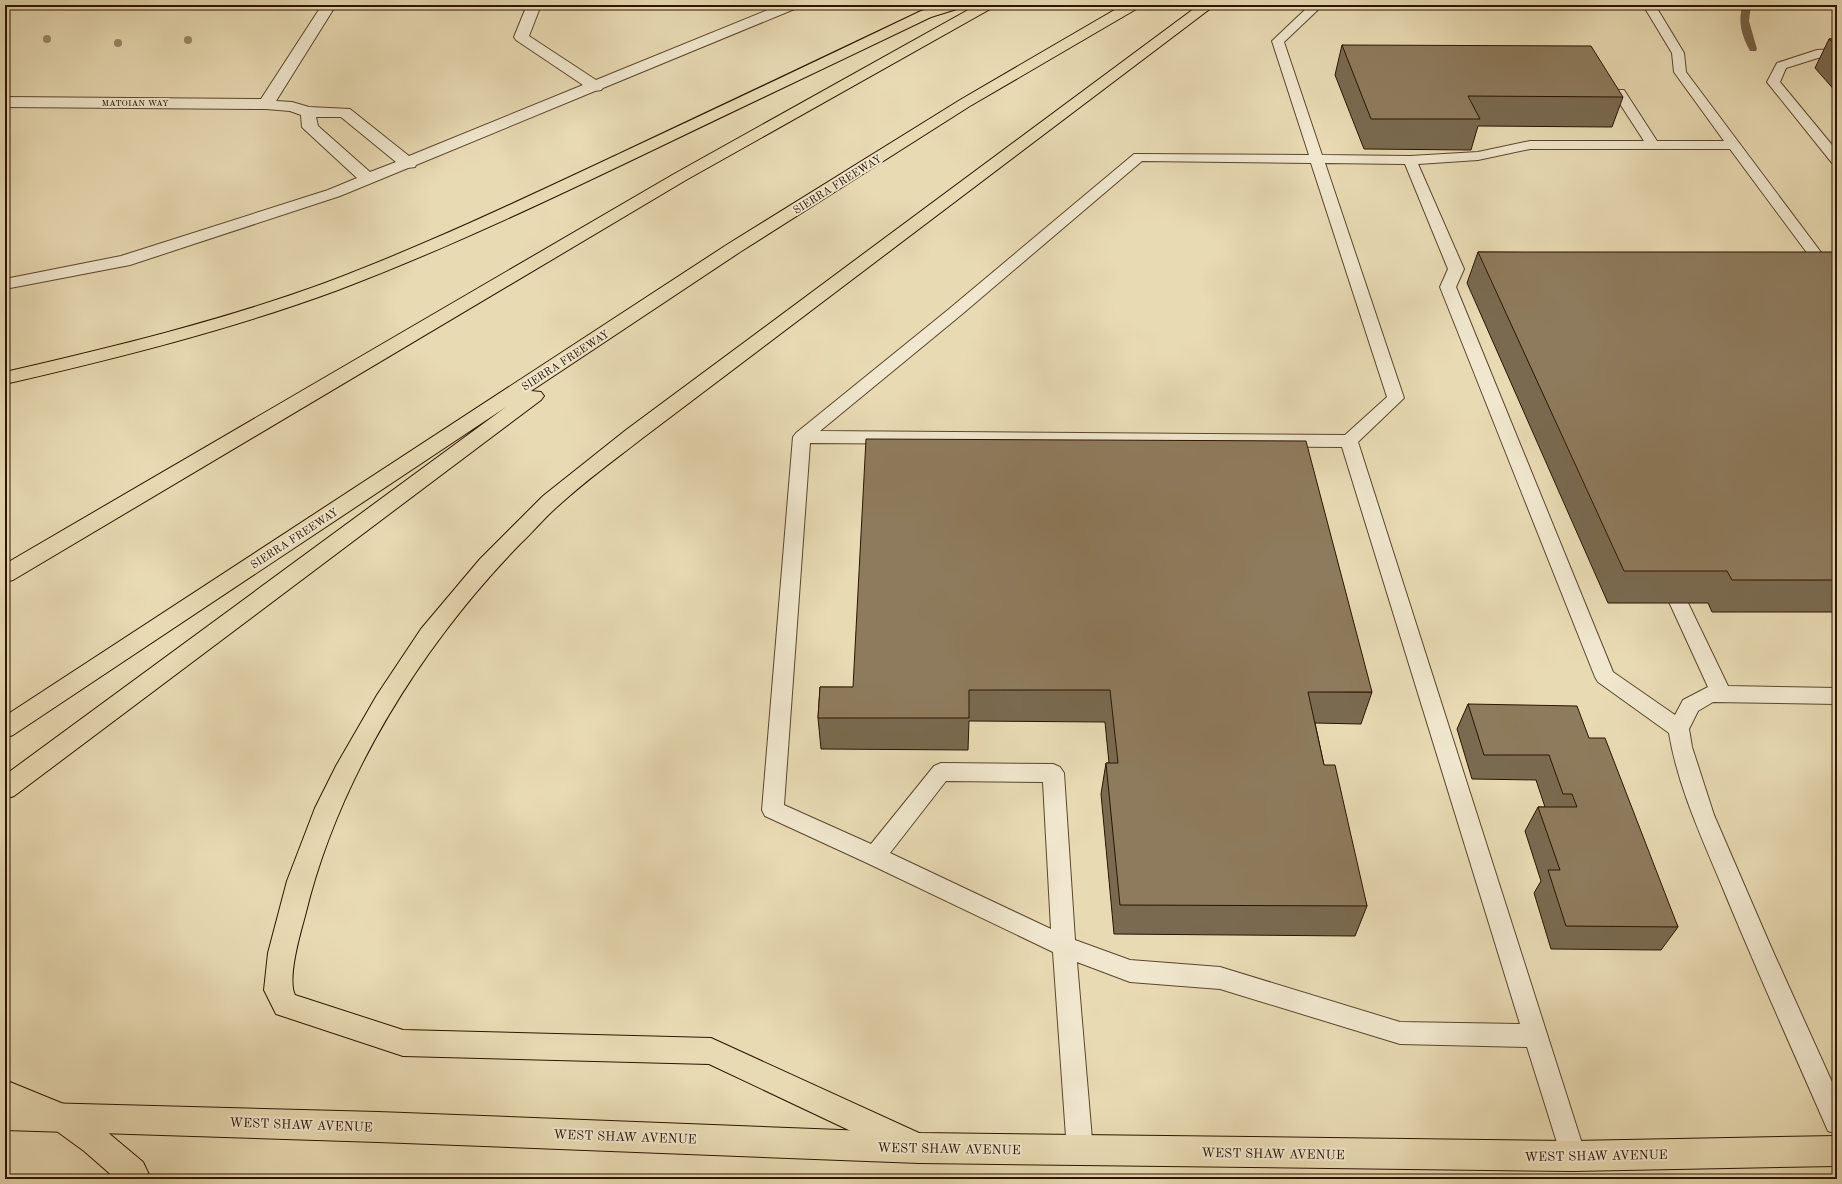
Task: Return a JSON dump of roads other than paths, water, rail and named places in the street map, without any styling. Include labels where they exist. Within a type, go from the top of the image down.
[{"type":"main road","points":[[5,378],[115,353],[225,322],[302,297],[368,272],[491,221],[926,14],[955,5]]},
{"type":"main road","points":[[5,574],[680,177],[987,5]]},
{"type":"main road","name":"SIERRA FREEWAY","points":[[5,728],[734,248],[965,103],[1133,5]]},
{"type":"main road","points":[[919,1148],[711,1051],[403,1042],[286,1004],[278,990],[282,953],[290,917],[300,881],[328,808],[345,773],[392,690],[429,635],[488,564],[550,501],[633,435],[1208,5]]},
{"type":"main road","points":[[5,788],[734,248]]},
{"type":"main road","points":[[5,1094],[61,1117],[95,1141],[132,1173],[136,1179]]},
{"type":"main road","name":"WEST SHAW AVENUE","points":[[5,1116],[919,1148],[1573,1156],[1837,1151]]},
{"type":"street","points":[[266,104],[329,5]]},
{"type":"street","points":[[534,5],[521,37],[596,87]]},
{"type":"street","points":[[5,284],[124,261],[334,193],[409,164],[792,5]]},
{"type":"street","name":"MATOIAN WAY","points":[[5,102],[266,104],[292,106],[308,112],[345,112],[409,164]]},
{"type":"street","points":[[308,112],[310,127],[369,180]]},
{"type":"lane","points":[[802,438],[1349,441],[1396,398],[1278,41],[1317,5]]},
{"type":"lane","points":[[1649,5],[1678,54],[1680,72],[1827,270],[1837,277]]},
{"type":"lane","points":[[1837,53],[1818,54],[1781,66],[1774,82],[1837,160]]},
{"type":"lane","points":[[1619,93],[1653,145]]},
{"type":"lane","points":[[1535,1036],[1400,1033],[1220,978],[1130,971],[1064,946],[875,856],[773,810],[802,438],[1140,157],[1410,160],[1449,156],[1478,156],[1530,145],[1734,145]]},
{"type":"lane","points":[[1410,160],[1456,269],[1448,287],[1605,677],[1679,729]]},
{"type":"lane","points":[[1349,441],[1573,1156]]},
{"type":"lane","points":[[1662,566],[1722,694]]},
{"type":"lane","points":[[1837,696],[1710,694],[1690,706],[1679,729],[1682,747],[1703,815],[1759,947],[1837,1122]]},
{"type":"lane","points":[[875,856],[941,772],[1053,773],[1064,946],[1080,1151]]},
{"type":"waterway","points":[[1747,5],[1744,16],[1747,33],[1753,49]]}]
